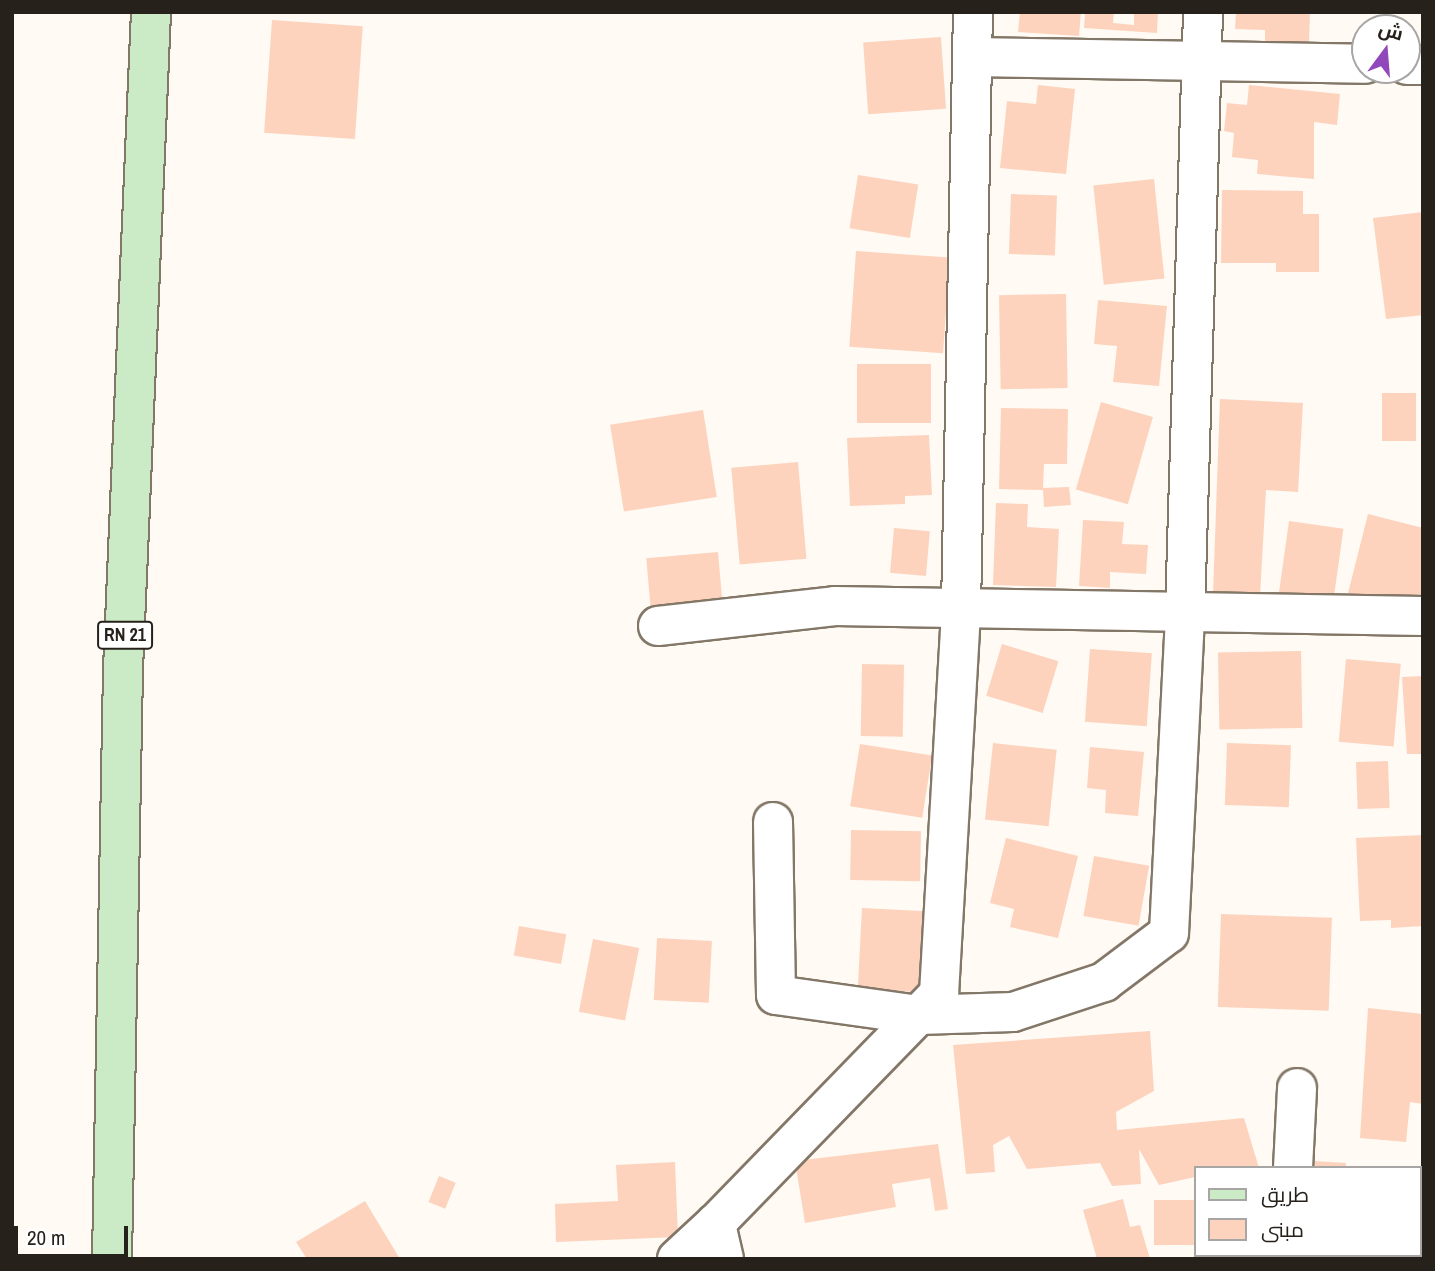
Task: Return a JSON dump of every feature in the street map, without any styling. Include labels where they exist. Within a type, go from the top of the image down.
[{"type":"main road","name":"RN 21","points":[[112,1259],[123,669],[151,12]]},
{"type":"street","points":[[677,1259],[720,1241],[939,994],[961,608],[973,12]]},
{"type":"street","points":[[774,822],[776,995],[919,1015],[1013,1013],[1104,982],[1169,933],[1185,612],[1203,12]]},
{"type":"street","points":[[972,57],[1351,64]]},
{"type":"street","points":[[658,626],[835,606],[1423,616]]},
{"type":"street","points":[[1293,1166],[1297,1088]]},
{"type":"building","points":[[1020,12],[1081,12],[1079,36],[1018,32]]},
{"type":"building","points":[[1085,12],[1114,12],[1113,23],[1134,25],[1134,12],[1158,12],[1157,33],[1084,28]]},
{"type":"building","points":[[1236,12],[1310,12],[1309,43],[1265,42],[1265,30],[1235,29]]},
{"type":"building","points":[[272,20],[363,26],[355,139],[264,133]]},
{"type":"building","points":[[941,37],[946,109],[868,114],[863,42]]},
{"type":"building","points":[[1038,85],[1075,89],[1066,174],[1000,168],[1007,101],[1036,104]]},
{"type":"building","points":[[1249,85],[1340,94],[1337,125],[1314,122],[1314,179],[1257,174],[1258,160],[1232,157],[1234,133],[1224,131],[1227,103],[1247,105]]},
{"type":"building","points":[[858,175],[918,185],[910,238],[850,228]]},
{"type":"building","points":[[1154,179],[1164,278],[1104,285],[1093,185]]},
{"type":"building","points":[[1222,190],[1303,191],[1303,214],[1319,214],[1319,272],[1276,272],[1276,263],[1221,263]]},
{"type":"building","points":[[1011,194],[1057,196],[1055,256],[1009,254]]},
{"type":"building","points":[[1423,212],[1423,315],[1386,319],[1373,218]]},
{"type":"building","points":[[856,251],[950,258],[943,353],[849,347]]},
{"type":"building","points":[[1066,294],[1068,388],[1001,389],[999,295]]},
{"type":"building","points":[[1098,300],[1167,306],[1159,386],[1113,382],[1117,346],[1094,344]]},
{"type":"building","points":[[857,364],[931,364],[931,423],[857,423]]},
{"type":"building","points":[[1382,393],[1416,393],[1416,441],[1382,441]]},
{"type":"building","points":[[1220,399],[1303,403],[1298,492],[1266,490],[1260,597],[1213,594]]},
{"type":"building","points":[[1101,402],[1153,417],[1128,504],[1076,489]]},
{"type":"building","points":[[1001,408],[1068,409],[1067,464],[1044,464],[1043,488],[1069,487],[1071,505],[1044,507],[1043,490],[999,489]]},
{"type":"building","points":[[703,410],[717,497],[624,512],[610,425]]},
{"type":"building","points":[[929,435],[932,495],[905,496],[905,504],[850,506],[847,438]]},
{"type":"building","points":[[798,462],[806,559],[740,564],[731,468]]},
{"type":"building","points":[[996,503],[1028,504],[1027,527],[1059,529],[1056,587],[993,585]]},
{"type":"building","points":[[1368,514],[1423,528],[1423,612],[1348,593]]},
{"type":"building","points":[[1083,520],[1124,522],[1122,544],[1148,545],[1146,574],[1110,572],[1110,588],[1079,586]]},
{"type":"building","points":[[1289,521],[1343,529],[1332,608],[1278,600]]},
{"type":"building","points":[[894,528],[930,531],[926,576],[890,573]]},
{"type":"building","points":[[718,552],[723,604],[651,610],[646,558]]},
{"type":"building","points":[[1002,644],[1058,661],[1043,713],[986,696]]},
{"type":"building","points":[[1090,649],[1152,653],[1147,726],[1085,722]]},
{"type":"building","points":[[1301,651],[1302,728],[1219,729],[1218,652]]},
{"type":"building","points":[[1346,659],[1401,664],[1394,746],[1339,742]]},
{"type":"building","points":[[862,664],[904,665],[903,737],[861,736]]},
{"type":"building","points":[[1423,676],[1423,754],[1407,754],[1402,677]]},
{"type":"building","points":[[993,743],[1057,750],[1049,826],[985,820]]},
{"type":"building","points":[[1227,743],[1291,745],[1289,807],[1225,805]]},
{"type":"building","points":[[860,744],[932,755],[922,818],[850,806]]},
{"type":"building","points":[[1090,747],[1144,752],[1138,816],[1105,813],[1106,790],[1087,788]]},
{"type":"building","points":[[1388,761],[1390,808],[1358,809],[1356,762]]},
{"type":"building","points":[[851,830],[921,831],[920,881],[850,880]]},
{"type":"building","points":[[1423,835],[1423,926],[1391,928],[1391,920],[1360,921],[1356,838]]},
{"type":"building","points":[[1006,838],[1078,856],[1058,938],[1010,927],[1014,909],[990,903]]},
{"type":"building","points":[[1094,856],[1149,866],[1139,926],[1083,916]]},
{"type":"building","points":[[862,908],[936,912],[932,993],[858,989]]},
{"type":"building","points":[[1221,914],[1332,918],[1329,1011],[1218,1007]]},
{"type":"building","points":[[519,926],[566,934],[561,964],[514,956]]},
{"type":"building","points":[[657,938],[712,941],[709,1003],[654,1000]]},
{"type":"building","points":[[593,939],[639,948],[625,1021],[579,1012]]},
{"type":"building","points":[[1368,1008],[1423,1014],[1423,1104],[1410,1102],[1406,1142],[1360,1138]]},
{"type":"building","points":[[1150,1031],[1154,1091],[1116,1112],[1117,1130],[1244,1118],[1258,1166],[1194,1166],[1194,1177],[1159,1185],[1139,1149],[1141,1184],[1112,1186],[1100,1163],[1027,1169],[1009,1136],[993,1145],[995,1172],[966,1174],[953,1045]]},
{"type":"building","points":[[938,1144],[948,1209],[935,1211],[930,1178],[892,1184],[896,1207],[805,1223],[795,1161]]},
{"type":"building","points":[[1314,1161],[1346,1163],[1346,1166],[1313,1166]]},
{"type":"building","points":[[675,1162],[678,1237],[556,1242],[555,1204],[618,1201],[616,1165]]},
{"type":"building","points":[[439,1176],[456,1183],[445,1209],[429,1202]]},
{"type":"building","points":[[1123,1199],[1130,1227],[1140,1225],[1150,1259],[1097,1259],[1083,1210]]},
{"type":"building","points":[[1154,1200],[1194,1200],[1194,1245],[1154,1245]]},
{"type":"building","points":[[365,1201],[400,1259],[307,1259],[296,1242]]},
{"type":"building","points":[[1272,1257],[1272,1259],[1234,1259]]}]
